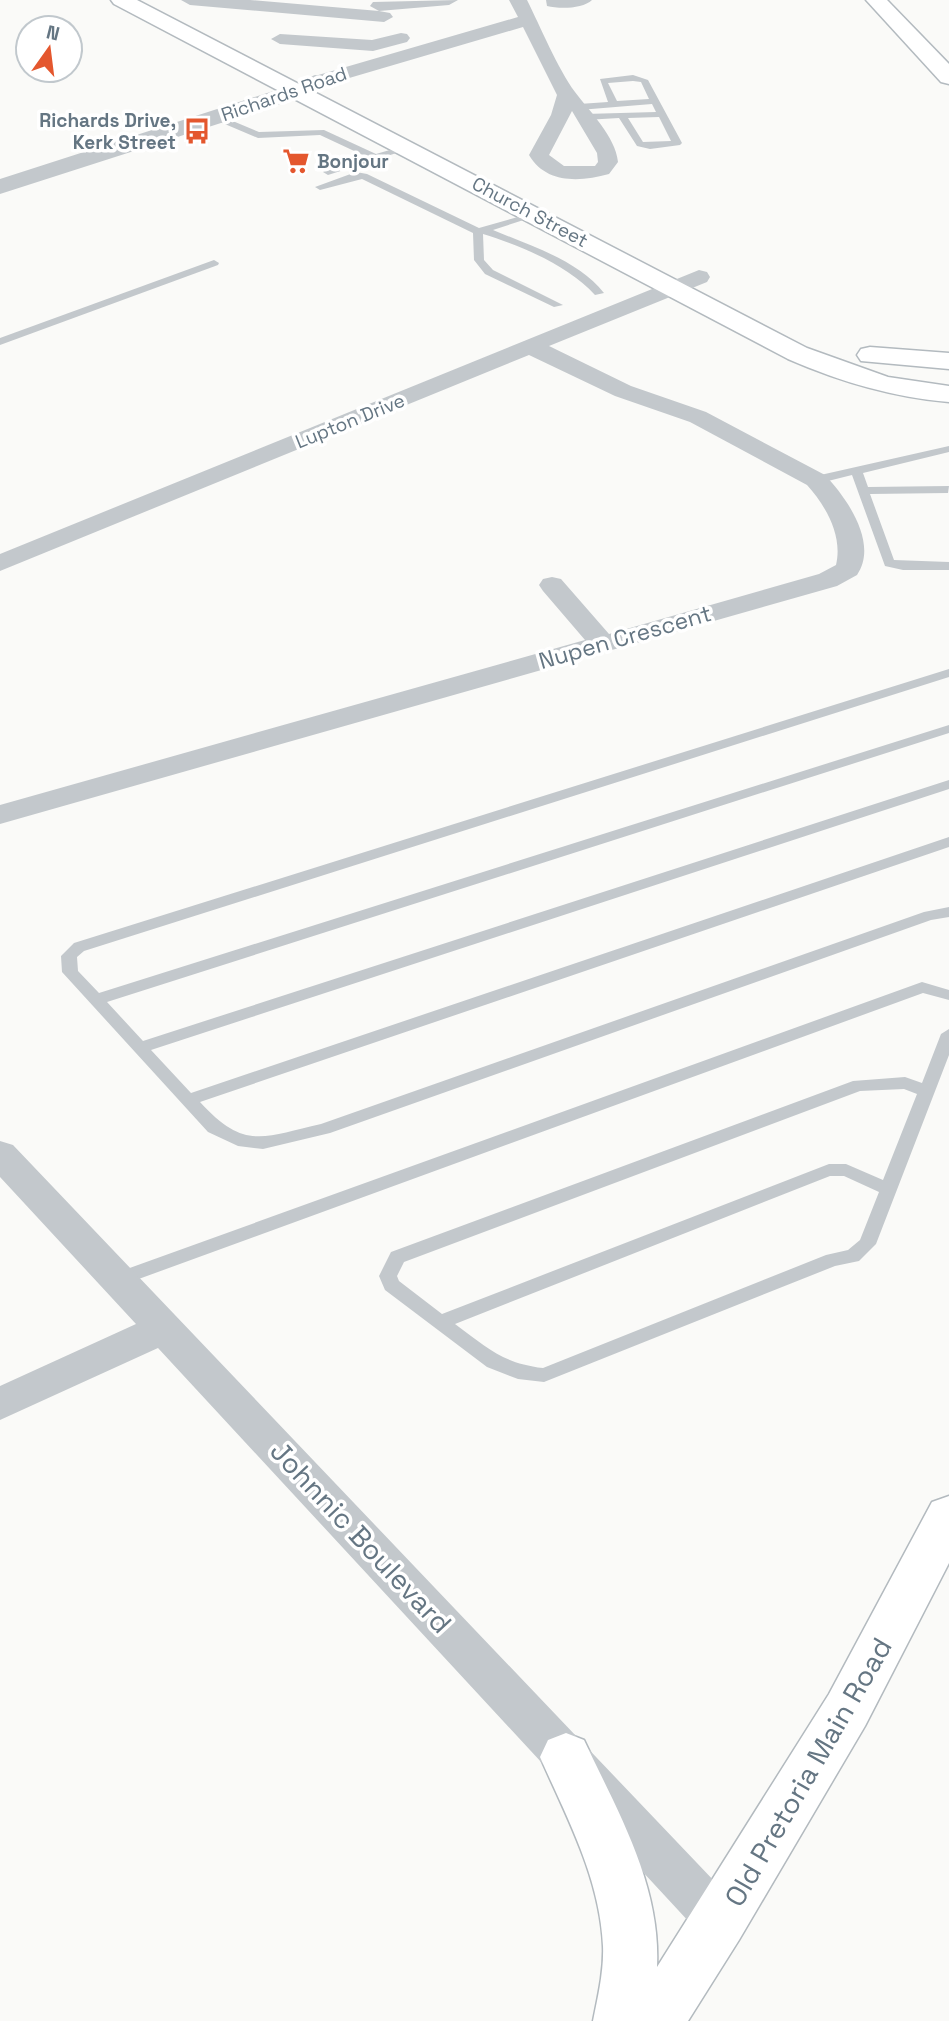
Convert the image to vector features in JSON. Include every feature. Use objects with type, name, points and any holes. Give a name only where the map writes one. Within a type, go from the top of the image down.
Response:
[{"type":"main road","name":"Church Street","points":[[121,0],[306,86],[736,295]]},
{"type":"main road","name":"Church Street","points":[[163,0],[407,148],[792,352],[832,370],[870,382],[942,394]]},
{"type":"main road","points":[[878,1],[949,76]]},
{"type":"main road","points":[[832,341],[897,363],[949,370]]},
{"type":"main road","points":[[870,355],[949,361]]},
{"type":"main road","name":"Old Pretoria Main Road","points":[[655,2021],[720,1921],[847,1710],[949,1516]]},
{"type":"main road","points":[[566,1757],[614,1865],[627,1905],[633,1947],[621,2021]]},
{"type":"street","points":[[190,0],[379,8],[449,0]]},
{"type":"street","points":[[517,0],[577,107]]},
{"type":"street","points":[[553,2],[583,0]]},
{"type":"street","points":[[379,8],[389,27],[433,47]]},
{"type":"street","name":"Richards Road","points":[[0,187],[306,86],[528,19]]},
{"type":"street","points":[[280,39],[373,46],[402,34],[464,27]]},
{"type":"street","name":"Lupton Drive","points":[[0,563],[699,277]]},
{"type":"street","name":"Nupen Crescent","points":[[0,815],[828,580],[846,571],[853,556],[844,521],[835,501],[816,480],[698,417],[623,391],[532,347]]},
{"type":"street","points":[[552,585],[603,644]]},
{"type":"street","name":"Johnnic Boulevard","points":[[0,1154],[720,1921]]},
{"type":"street","points":[[0,1404],[165,1328]]},
{"type":"lane","points":[[614,104],[603,81],[633,78],[644,80],[677,143],[650,146],[640,144],[622,116]]},
{"type":"lane","points":[[577,107],[654,100]]},
{"type":"lane","points":[[577,107],[622,116],[663,114]]},
{"type":"lane","points":[[216,117],[258,135],[321,132],[374,157]]},
{"type":"lane","points":[[328,172],[407,148]]},
{"type":"lane","points":[[320,187],[356,175],[364,176],[481,231],[535,251],[589,282],[599,293]]},
{"type":"lane","points":[[481,231],[533,214]]},
{"type":"lane","points":[[481,231],[479,260],[489,272],[558,305]]},
{"type":"lane","points":[[0,342],[214,263]]},
{"type":"lane","points":[[816,480],[949,449]]},
{"type":"lane","points":[[856,471],[889,563],[903,566],[949,566]]},
{"type":"lane","points":[[863,491],[948,489]]},
{"type":"lane","points":[[949,673],[79,947],[69,956],[70,972],[214,1128],[244,1142],[263,1143],[324,1129],[929,915],[949,912]]},
{"type":"lane","points":[[95,1000],[949,729]]},
{"type":"lane","points":[[139,1048],[949,784]]},
{"type":"lane","points":[[188,1100],[949,842]]},
{"type":"lane","points":[[119,1279],[922,987],[949,995]]},
{"type":"lane","points":[[927,1091],[905,1083],[859,1085],[397,1257],[388,1276],[391,1284],[494,1362],[518,1372],[544,1375],[832,1260],[853,1256],[867,1244],[889,1190],[949,1034]]},
{"type":"lane","points":[[441,1322],[829,1170],[846,1170],[889,1190]]},
{"type":"place","name":"Richards Drive, Kerk Street","points":[[197,131]]},
{"type":"place","name":"Bonjour","points":[[296,161]]}]
